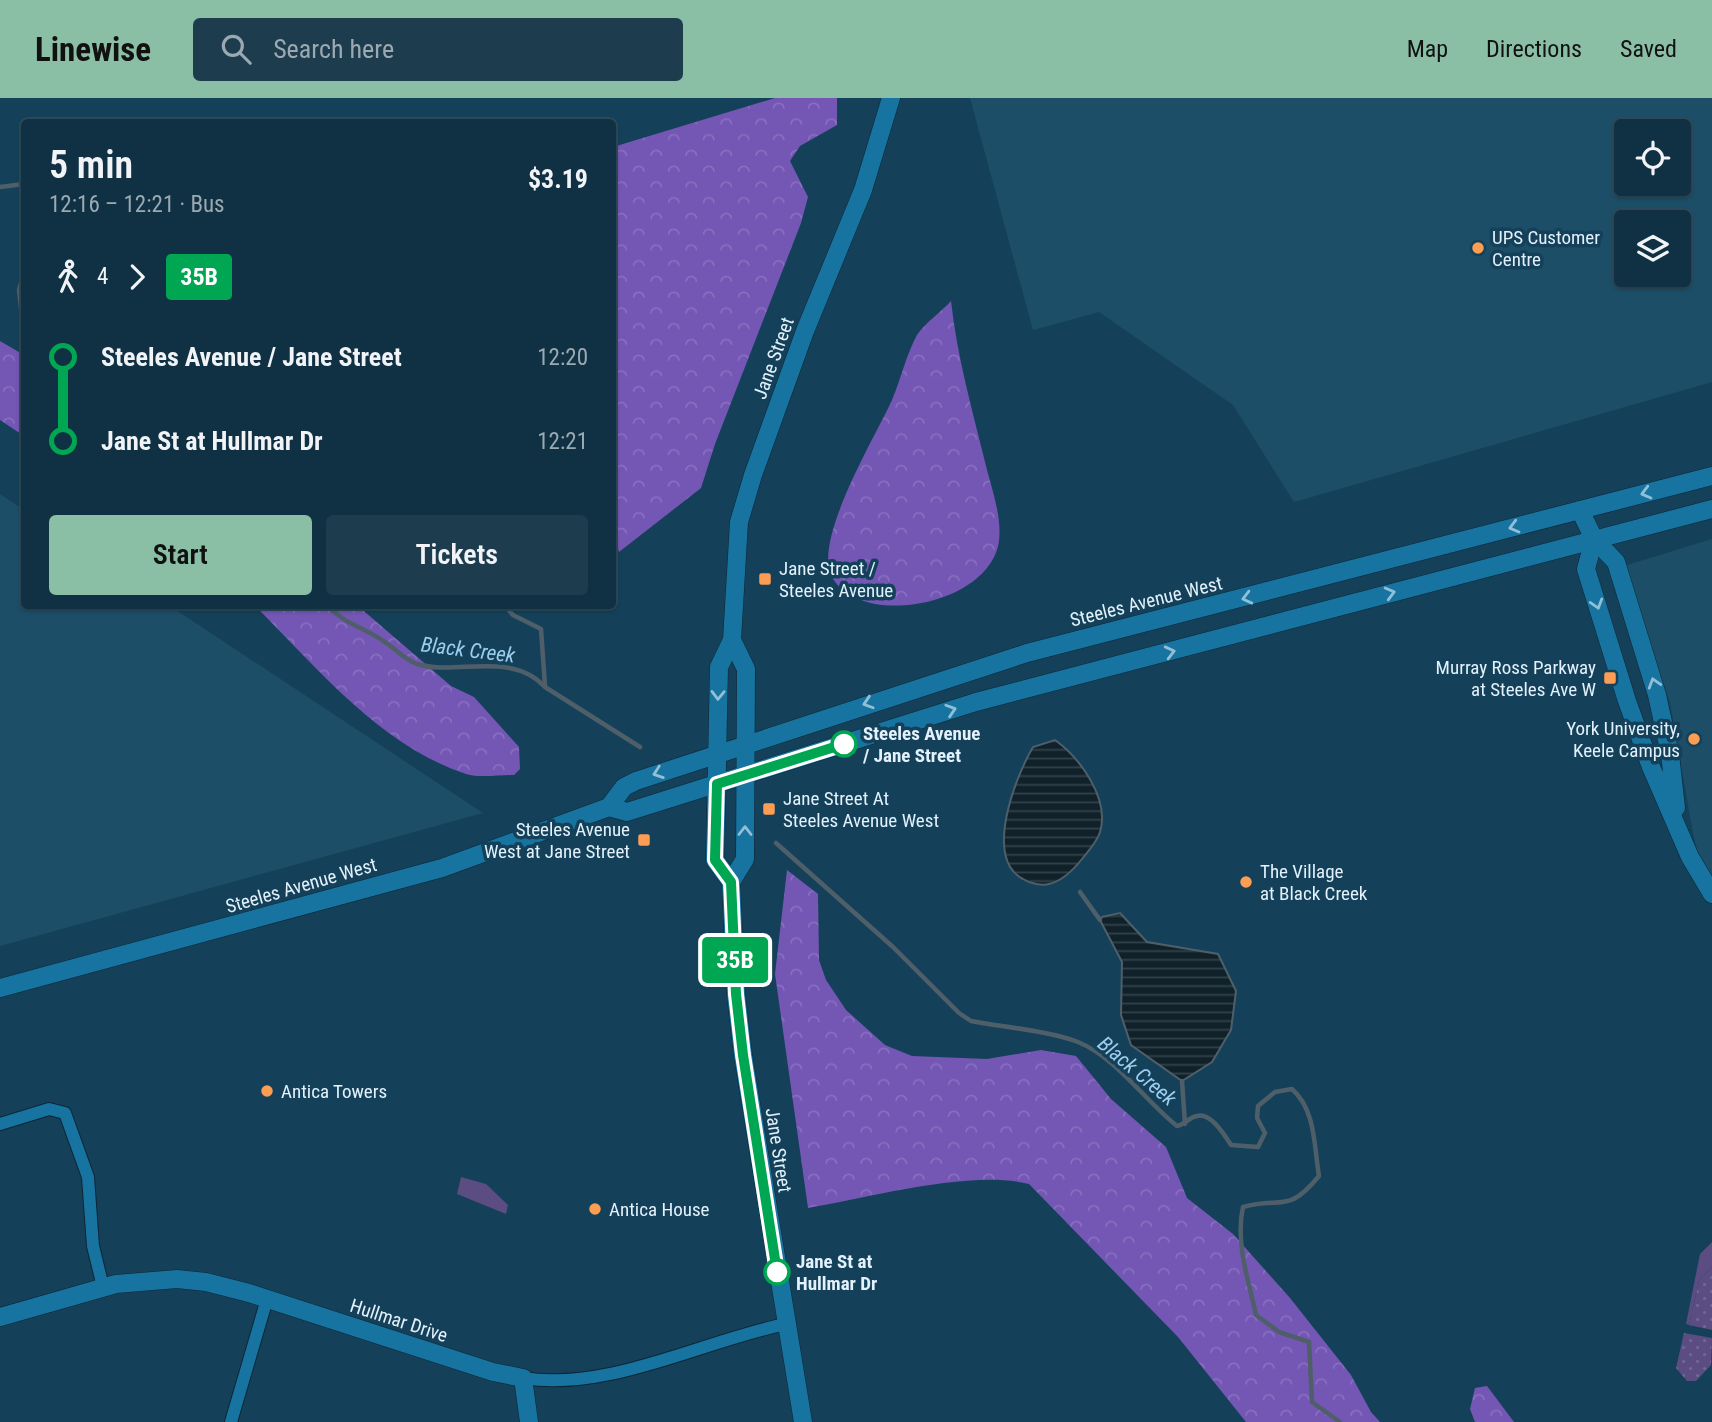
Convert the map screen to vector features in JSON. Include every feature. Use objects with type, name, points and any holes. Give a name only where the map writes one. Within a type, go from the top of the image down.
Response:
[{"type":"main road","name":"Jane Street","points":[[803,1422],[743,1055],[736,994],[731,882],[715,860],[719,667],[732,640],[739,522],[800,344],[863,190],[891,98]]},
{"type":"main road","name":"Steeles Avenue West","points":[[0,988],[442,869],[609,807],[624,787],[636,780],[1027,653],[1712,476]]},
{"type":"main road","name":"Steeles Avenue West","points":[[609,807],[627,812],[976,702],[1712,509]]},
{"type":"main road","points":[[1580,510],[1594,539],[1616,562],[1657,695],[1670,754],[1678,823]]},
{"type":"main road","points":[[1594,539],[1586,569],[1650,767],[1678,823],[1690,857],[1712,894]]},
{"type":"main road","points":[[1283,589],[1291,621]]},
{"type":"main road","name":"Jane Street","points":[[731,882],[745,859],[746,744],[746,669],[732,640]]},
{"type":"main road","name":"Hullmar Drive","points":[[0,1317],[103,1287],[177,1279],[206,1282],[267,1299],[493,1373],[523,1378]]},
{"type":"main road","points":[[523,1378],[529,1422]]},
{"type":"street","points":[[0,1124],[49,1109],[65,1113],[88,1177],[93,1246],[103,1287]]},
{"type":"street","points":[[231,1422],[267,1299]]},
{"type":"street","name":"Hullmar Drive","points":[[523,1378],[554,1381],[606,1374],[748,1332],[786,1324]]},
{"type":"shaded area","points":[[970,98],[1712,98],[1712,382],[1294,502],[1233,405],[1099,312],[1033,330]]},
{"type":"shaded area","points":[[0,494],[21,508],[21,609],[175,609],[483,813],[0,946]]},
{"type":"shaded area","name":"York University, Keele Campus","points":[[1712,539],[1712,878],[1697,850],[1670,703],[1624,566]]},
{"type":"shaded area","points":[[1055,740],[1074,757],[1091,780],[1101,806],[1102,819],[1097,839],[1075,867],[1059,880],[1039,884],[1026,880],[1011,868],[1005,854],[1004,836],[1012,796],[1026,760],[1033,747]]},
{"type":"shaded area","points":[[1120,913],[1147,942],[1218,954],[1236,991],[1231,1030],[1212,1062],[1182,1081],[1131,1045],[1121,1015],[1122,962],[1100,920],[1102,917]]},
{"type":"shaded area","points":[[461,1177],[486,1184],[508,1205],[506,1214],[457,1194]]},
{"type":"shaded area","points":[[1712,1242],[1712,1266],[1699,1281],[1689,1325],[1686,1324],[1700,1254]]},
{"type":"shaded area","points":[[1712,1266],[1712,1330],[1689,1325],[1699,1281]]},
{"type":"shaded area","points":[[1684,1333],[1712,1338],[1711,1365],[1696,1381],[1687,1381],[1676,1368]]},
{"type":"green space","points":[[775,98],[837,98],[837,125],[800,146],[790,161],[808,197],[801,223],[715,444],[701,488],[619,552],[616,543],[616,146]]},
{"type":"green space","points":[[951,301],[965,382],[997,511],[999,541],[990,563],[973,581],[950,595],[923,603],[895,606],[869,602],[847,593],[832,577],[828,560],[831,539],[848,488],[892,400],[917,335]]},
{"type":"green space","points":[[0,341],[21,353],[21,434],[0,420]]},
{"type":"green space","points":[[258,609],[361,609],[451,686],[474,697],[519,747],[520,769],[514,775],[471,775],[435,761],[378,724],[327,679]]},
{"type":"green space","points":[[787,870],[818,894],[819,960],[826,980],[846,1010],[885,1045],[912,1056],[987,1059],[1041,1050],[1076,1056],[1111,1099],[1166,1147],[1187,1198],[1233,1234],[1290,1298],[1351,1375],[1371,1412],[1380,1422],[1246,1422],[1178,1337],[1029,1184],[1006,1180],[950,1182],[808,1208],[775,974]]},
{"type":"green space","points":[[1487,1386],[1514,1422],[1475,1422],[1470,1409],[1475,1388]]},
{"type":"waterway","name":"Black Creek","points":[[0,187],[21,184]]},
{"type":"waterway","name":"Black Creek","points":[[21,282],[21,308]]},
{"type":"waterway","name":"Black Creek","points":[[332,609],[417,664],[432,667],[483,666],[516,669],[640,747]]},
{"type":"waterway","points":[[508,609],[513,615],[541,629],[545,686]]},
{"type":"waterway","name":"Black Creek","points":[[776,843],[893,947],[959,1013],[971,1021],[1054,1035],[1092,1049],[1118,1069],[1177,1126],[1202,1116],[1217,1126],[1231,1145],[1258,1147],[1265,1133],[1257,1118],[1258,1106],[1275,1092],[1292,1089],[1306,1107],[1310,1118],[1319,1176],[1299,1196],[1291,1200],[1243,1207],[1242,1248],[1256,1315],[1279,1332],[1309,1342],[1312,1402],[1340,1422]]},
{"type":"waterway","points":[[1080,892],[1100,920]]},
{"type":"waterway","points":[[1182,1081],[1185,1124]]},
{"type":"bus line","name":"35B","points":[[777,1272],[743,1055],[736,994],[731,882],[715,860],[717,784],[844,744]]},
{"type":"place","name":"UPS Customer Centre","points":[[1478,248]]},
{"type":"place","name":"Jane Street / Steeles Avenue","points":[[765,579]]},
{"type":"place","name":"Murray Ross Parkway at Steeles Ave W","points":[[1610,678]]},
{"type":"place","name":"York University, Keele Campus","points":[[1694,739]]},
{"type":"place","name":"Steeles Avenue / Jane Street","points":[[844,744]]},
{"type":"place","name":"Jane Street At Steeles Avenue West","points":[[769,809]]},
{"type":"place","name":"Steeles Avenue West at Jane Street","points":[[644,840]]},
{"type":"place","name":"The Village at Black Creek","points":[[1246,882]]},
{"type":"place","name":"Antica Towers","points":[[267,1091]]},
{"type":"place","name":"Antica House","points":[[595,1209]]},
{"type":"place","name":"Jane St at Hullmar Dr","points":[[777,1272]]}]
